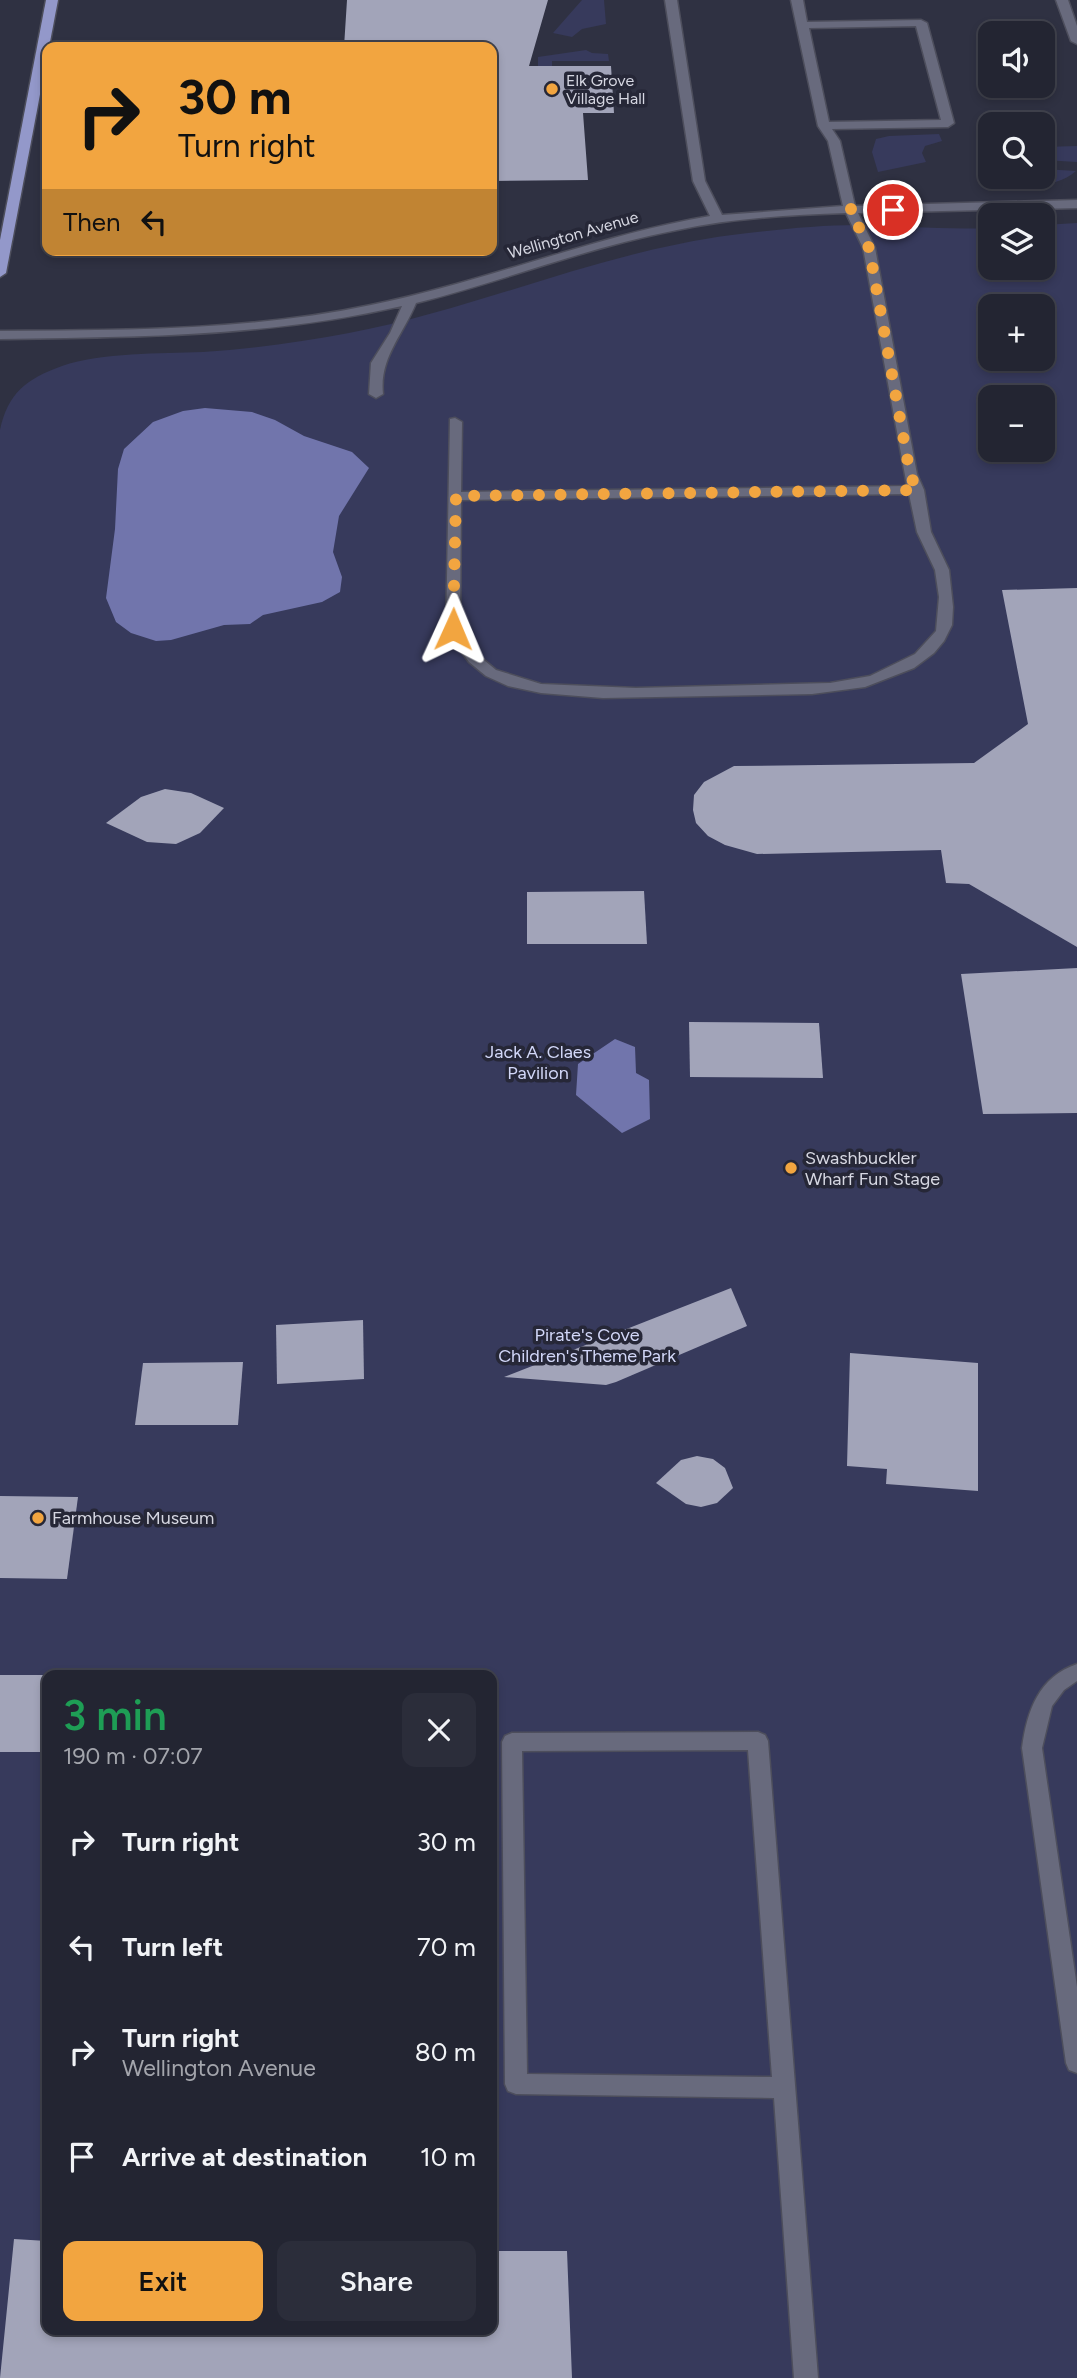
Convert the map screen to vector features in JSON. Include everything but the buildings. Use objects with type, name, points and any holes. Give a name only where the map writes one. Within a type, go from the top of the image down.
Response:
[{"type":"main road","points":[[44,42],[52,0]]},
{"type":"main road","points":[[0,273],[42,52]]},
{"type":"street","points":[[671,0],[699,181],[717,218]]},
{"type":"street","points":[[455,422],[453,629],[471,657],[492,673],[524,685],[570,691],[806,689],[866,682],[895,672],[925,653],[938,640],[944,628],[946,594],[941,565],[926,540],[917,490],[910,474],[869,248],[850,209],[834,141],[824,126],[797,0]]},
{"type":"street","points":[[1062,0],[1077,41]]},
{"type":"street","points":[[802,25],[920,23],[948,124],[824,126]]},
{"type":"street","name":"Wellington Avenue","points":[[0,335],[248,328],[333,317],[411,300],[656,229],[717,218],[850,209],[1004,209],[1077,204]]},
{"type":"street","points":[[376,394],[373,375],[376,363],[394,337],[411,300]]},
{"type":"street","points":[[456,496],[917,490]]},
{"type":"street","points":[[1077,1672],[1067,1675],[1048,1695],[1035,1719],[1032,1748],[1077,2063]]},
{"type":"street","points":[[786,2088],[516,2084],[512,1742],[758,1741],[786,2088],[806,2378]]},
{"type":"green space","points":[[582,0],[604,0],[606,24],[582,29],[572,37],[553,33]]},
{"type":"green space","points":[[586,50],[608,54],[609,61],[552,61],[552,66],[538,66],[538,57]]},
{"type":"green space","points":[[939,134],[942,141],[925,146],[922,153],[926,162],[878,172],[872,152],[876,139]]},
{"type":"green space","points":[[1077,146],[1077,162],[1055,161],[1055,147]]},
{"type":"green space","points":[[1055,170],[1076,171],[1069,176],[1055,182]]},
{"type":"green space","name":"Jack A. Claes Pavilion","points":[[1077,223],[1077,2378],[0,2378],[0,430],[3,417],[14,397],[29,382],[49,371],[78,361],[131,354],[240,349],[349,333],[446,310],[635,254],[732,235],[827,226],[978,228],[978,280],[1055,280],[1055,224]]},
{"type":"shaded area","points":[[205,408],[252,412],[275,420],[304,436],[352,452],[369,468],[339,516],[333,552],[342,577],[340,592],[322,602],[263,615],[250,624],[224,625],[171,640],[156,641],[131,633],[116,622],[106,598],[115,529],[118,469],[124,449],[153,422],[183,411]]},
{"type":"shaded area","points":[[615,1039],[635,1047],[636,1073],[649,1080],[650,1119],[622,1133],[576,1095],[578,1064]]},
{"type":"place","name":"Elk Grove Village Hall","points":[[552,89]]},
{"type":"place","name":"Swashbuckler Wharf Fun Stage","points":[[791,1168]]},
{"type":"place","name":"Farmhouse Museum","points":[[38,1518]]},
{"type":"route","points":[[453,629],[456,496],[917,490],[910,474],[869,248],[850,209],[893,210]]},
{"type":"park label","name":"Pirate's Cove Children's Theme Park","points":[[587,1345]]}]
